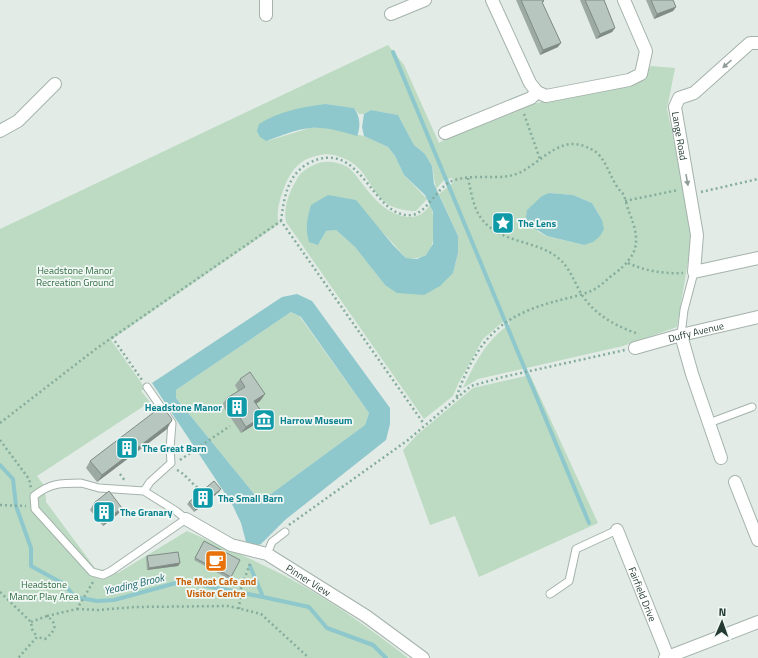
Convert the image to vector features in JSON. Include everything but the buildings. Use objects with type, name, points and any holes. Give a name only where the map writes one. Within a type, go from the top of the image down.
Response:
[{"type":"street","points":[[266,0],[266,15]]},
{"type":"street","points":[[391,14],[425,0]]},
{"type":"street","points":[[492,0],[530,83],[537,92],[546,96],[629,80],[641,74],[646,51],[624,0]]},
{"type":"street","name":"Lange Road","points":[[691,272],[697,235],[675,107],[679,98],[694,93],[750,43],[758,42]]},
{"type":"street","points":[[0,131],[18,121],[55,84]]},
{"type":"street","points":[[445,133],[533,97],[537,92]]},
{"type":"street","points":[[691,272],[758,258]]},
{"type":"street","name":"Duffy Avenue","points":[[635,348],[681,335],[758,317]]},
{"type":"street","points":[[681,335],[721,458]]},
{"type":"street","points":[[735,482],[758,540]]},
{"type":"street","name":"Pinner View","points":[[186,519],[231,545],[262,553],[366,616],[423,658]]},
{"type":"street","name":"Fairfield Drive","points":[[617,530],[667,657]]},
{"type":"street","points":[[667,657],[758,622]]},
{"type":"lane","points":[[681,335],[691,272]]},
{"type":"lane","points":[[144,491],[150,482],[171,463],[170,448],[172,423],[147,387]]},
{"type":"lane","points":[[709,423],[752,407]]},
{"type":"lane","points":[[81,483],[99,488],[144,491],[186,519],[103,575],[98,574],[87,567],[35,509],[34,496],[45,487],[58,484],[81,483]]},
{"type":"lane","points":[[550,594],[569,581],[576,550],[617,530]]},
{"type":"lane","points":[[262,553],[272,542],[285,532]]},
{"type":"path","points":[[521,107],[540,159]]},
{"type":"path","points":[[424,424],[281,221],[286,192],[291,179],[298,169],[323,158],[332,157],[344,162],[362,175],[384,204],[412,215],[422,209],[440,190],[452,181],[479,177],[510,176],[522,171],[545,155],[561,147],[578,144],[595,150],[609,169],[614,182],[623,194],[636,229],[636,248],[628,263],[599,286],[582,294],[529,310],[500,326],[483,344],[461,384],[456,399]]},
{"type":"path","points":[[468,178],[475,204],[482,219],[495,230],[512,239],[545,250],[556,256],[564,263],[582,294],[596,311],[612,324],[632,332],[653,337],[659,341]]},
{"type":"path","points":[[696,193],[758,179]]},
{"type":"path","points":[[625,201],[683,189]]},
{"type":"path","points":[[0,423],[112,338],[281,221]]},
{"type":"path","points":[[628,263],[666,274],[691,272]]},
{"type":"path","points":[[112,338],[147,387]]},
{"type":"path","points":[[285,532],[288,526],[391,453],[471,386],[635,348]]},
{"type":"path","points":[[201,490],[188,481],[171,463],[180,460],[196,450],[230,426]]},
{"type":"path","points":[[0,440],[29,479],[34,496]]},
{"type":"path","points":[[0,505],[21,506]]},
{"type":"path","points":[[239,609],[239,596],[247,568],[262,553]]},
{"type":"path","points":[[78,608],[88,591]]},
{"type":"path","points":[[0,592],[31,622],[32,629],[36,637]]},
{"type":"path","points":[[31,622],[78,608],[98,610],[135,607],[229,606],[261,614],[309,658]]},
{"type":"path","points":[[36,637],[45,639],[52,633],[55,627],[53,620],[47,616]]},
{"type":"path","points":[[18,658],[36,637]]},
{"type":"green space","points":[[388,45],[404,65],[439,143],[455,133],[516,112],[527,105],[637,83],[651,66],[675,68],[667,109],[693,232],[677,327],[623,346],[478,379],[463,388],[482,353],[494,337],[510,324],[506,319],[483,339],[453,396],[424,419],[286,222],[285,212],[291,190],[302,173],[316,164],[327,162],[339,163],[349,168],[376,200],[396,214],[407,217],[415,216],[421,214],[430,205],[433,220],[431,249],[424,256],[406,258],[369,217],[328,195],[318,245],[326,231],[336,230],[355,247],[385,285],[453,273],[458,253],[458,236],[439,194],[454,182],[452,178],[444,180],[436,189],[432,166],[425,154],[414,145],[398,115],[371,110],[364,114],[359,114],[354,108],[326,104],[267,141],[310,128],[326,128],[364,136],[388,147],[395,156],[404,175],[427,199],[416,211],[399,209],[382,200],[364,174],[352,162],[333,155],[323,154],[311,157],[301,162],[291,173],[282,193],[278,209],[279,224],[111,340],[145,388],[141,391],[150,402],[37,476],[45,487],[46,502],[95,568],[118,573],[187,531],[261,564],[305,587],[332,603],[408,658],[0,658],[0,229]],"holes":[[[549,193],[573,195],[592,203],[602,220],[584,245],[546,236],[537,231]]]},
{"type":"green space","points":[[291,312],[300,317],[369,413],[365,425],[264,499],[255,495],[176,398],[176,390]]},
{"type":"green space","points":[[530,375],[598,523],[479,577],[455,516],[430,525],[403,450],[418,434],[473,388]]},
{"type":"water","points":[[326,104],[354,108],[358,114],[359,121],[357,136],[329,129],[311,128],[294,131],[266,141],[260,137],[257,131],[259,124],[275,116],[300,108]]},
{"type":"water","points":[[371,110],[398,115],[414,145],[425,154],[432,166],[434,184],[458,236],[458,253],[453,273],[440,286],[424,295],[397,293],[385,285],[355,247],[336,230],[326,231],[318,245],[309,242],[307,224],[311,205],[328,195],[356,200],[393,245],[406,258],[417,259],[426,255],[433,244],[433,212],[425,195],[404,175],[395,156],[388,147],[364,136],[362,127],[364,114]]},
{"type":"water","points":[[549,193],[573,195],[592,203],[602,220],[604,229],[600,236],[593,242],[584,245],[547,236],[529,225],[526,218],[527,210],[542,196]]},
{"type":"water","points":[[297,294],[312,301],[390,408],[390,424],[386,440],[285,520],[261,544],[256,546],[246,542],[241,523],[232,504],[152,383],[282,297]],"holes":[[[291,312],[301,317],[369,413],[365,425],[264,499],[255,495],[176,398],[176,390]]]},
{"type":"waterway","points":[[393,52],[589,523]]},
{"type":"waterway","name":"Yeading Brook","points":[[0,465],[13,479],[16,506],[31,548],[31,566],[64,584],[75,597],[97,601],[114,600],[176,583],[197,584],[309,607],[327,628],[373,645],[386,658]]},
{"type":"waterway","name":"Yeading Brook","points":[[250,566],[263,597]]},
{"type":"place","name":"The Lens","points":[[503,223]]},
{"type":"place","name":"Headstone Manor","points":[[237,407]]},
{"type":"place","name":"Harrow Museum","points":[[264,420]]},
{"type":"place","name":"The Great Barn","points":[[127,448]]},
{"type":"place","name":"The Small Barn","points":[[203,498]]},
{"type":"place","name":"The Granary","points":[[104,512]]},
{"type":"place","name":"The Moat Cafe and Visitor Centre","points":[[216,561]]},
{"type":"park label","name":"Headstone Manor Recreation Ground","points":[[75,276]]},
{"type":"park label","name":"Headstone Manor Play Area","points":[[44,590]]}]
